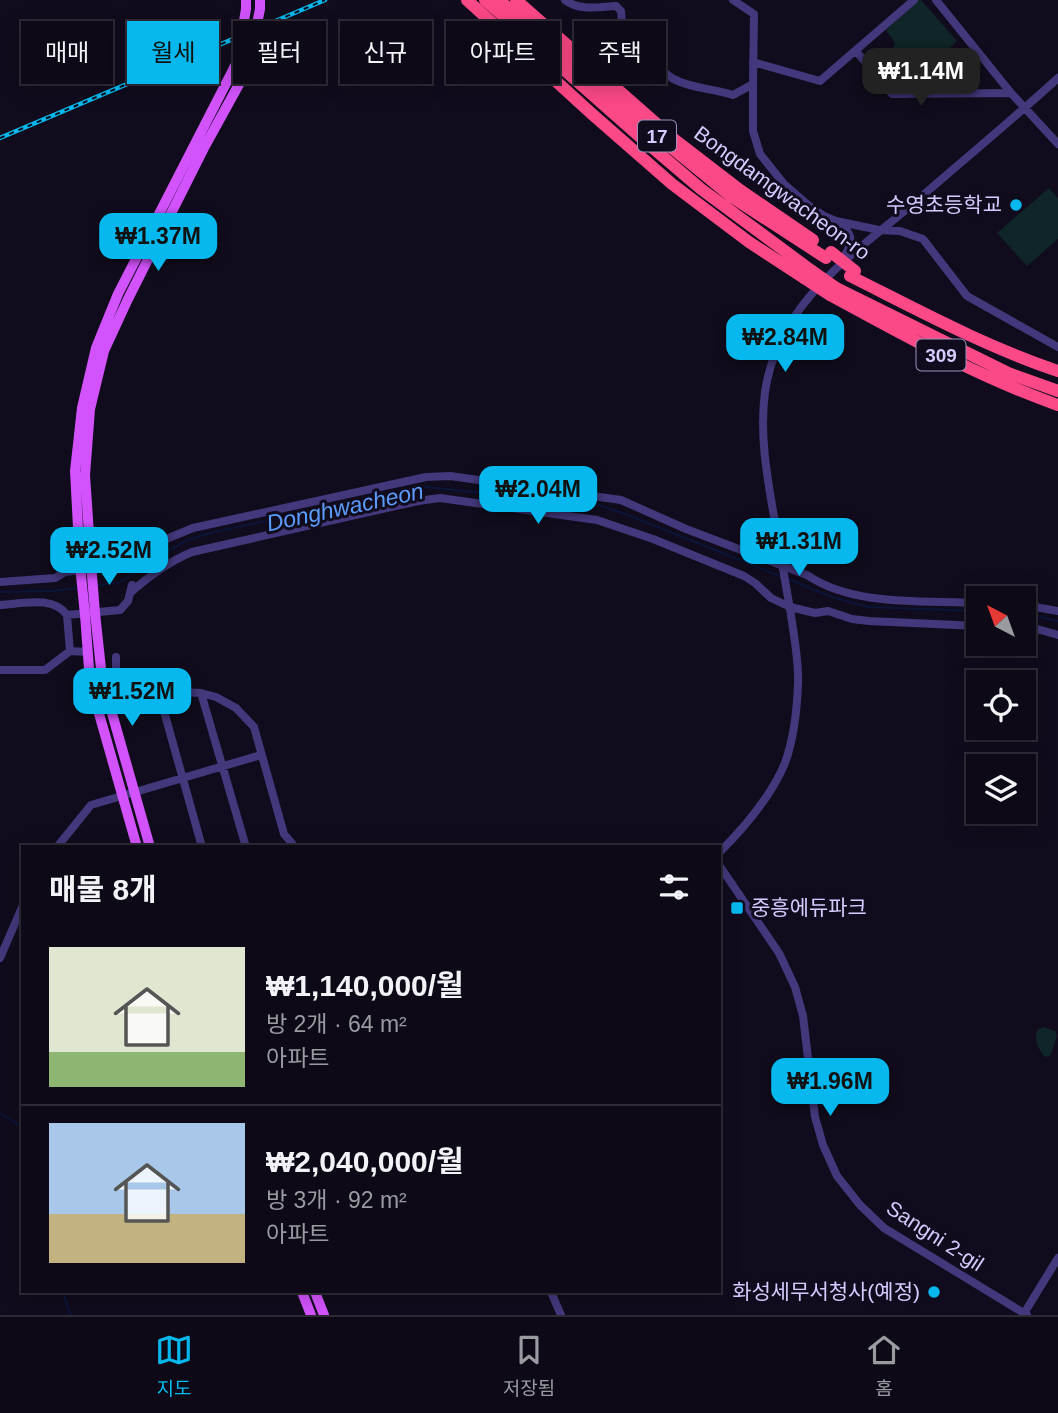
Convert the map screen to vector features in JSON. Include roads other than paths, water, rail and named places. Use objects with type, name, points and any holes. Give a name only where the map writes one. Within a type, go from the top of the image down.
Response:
[{"type":"highway","points":[[467,0],[490,5]]},
{"type":"highway","name":"Bongdamgwacheon-ro","points":[[516,0],[675,140],[828,255]]},
{"type":"highway","name":"17","points":[[490,5],[732,197],[853,273],[943,322],[1058,371]]},
{"type":"highway","name":"17","points":[[490,5],[647,144],[808,275],[833,291],[1008,373],[1058,391]]},
{"type":"highway","name":"Bongdamgwacheon-ro","points":[[853,273],[1058,365]]},
{"type":"highway","name":"309","points":[[833,291],[935,352],[1024,394],[1058,405]]},
{"type":"main road","points":[[149,845],[104,687],[90,614],[75,471],[82,408],[96,348],[118,294],[237,62],[246,0]]},
{"type":"main road","points":[[85,564],[85,475],[90,409],[104,351],[205,146],[248,68],[260,0]]},
{"type":"main road","points":[[90,614],[90,682],[136,845]]},
{"type":"main road","points":[[302,1293],[311,1315]]},
{"type":"main road","points":[[315,1293],[324,1315]]},
{"type":"street","points":[[565,0],[579,7],[616,6],[621,11]]},
{"type":"street","points":[[623,0],[623,36],[648,52],[668,76],[733,95],[753,85]]},
{"type":"street","points":[[733,0],[754,14],[753,131],[760,154],[771,170],[808,205],[824,216],[879,230],[900,230],[923,239],[967,296],[1058,347]]},
{"type":"street","points":[[753,62],[820,81],[914,0]]},
{"type":"street","points":[[936,0],[1011,93],[1058,144]]},
{"type":"street","points":[[856,51],[892,94],[1011,93]]},
{"type":"street","points":[[721,851],[742,830],[767,796],[784,764],[794,725],[799,682],[762,425],[765,391],[783,336],[799,309],[838,265],[1058,78]]},
{"type":"street","points":[[836,221],[849,231],[852,240],[838,265]]},
{"type":"street","points":[[138,549],[193,528],[426,477],[450,476],[621,500],[686,529],[854,594],[877,598],[966,602]]},
{"type":"street","points":[[67,615],[120,610],[128,601],[131,589],[173,560],[192,552],[418,500],[440,498],[577,516],[612,524],[744,576],[771,598],[790,607],[815,612],[828,611],[852,619],[888,623],[966,626]]},
{"type":"street","points":[[0,582],[55,578],[65,572],[110,567],[135,560]]},
{"type":"street","points":[[0,605],[57,605],[67,615],[70,651]]},
{"type":"street","points":[[1036,607],[1058,611]]},
{"type":"street","points":[[1036,629],[1058,635]]},
{"type":"street","points":[[0,670],[45,670],[70,651],[88,653]]},
{"type":"street","points":[[104,687],[116,682],[116,657]]},
{"type":"street","points":[[201,845],[160,697],[182,692],[216,697],[236,708],[254,727],[284,834],[293,845]]},
{"type":"street","points":[[201,693],[245,845]]},
{"type":"street","points":[[59,845],[92,805],[261,755]]},
{"type":"street","name":"Sangni 2-gil","points":[[721,869],[779,954],[795,987],[803,1016],[815,1117],[823,1145],[837,1176],[860,1205],[884,1228],[1025,1314]]},
{"type":"street","points":[[0,958],[21,910]]},
{"type":"street","points":[[1025,1314],[1058,1258]]},
{"type":"street","points":[[551,1293],[561,1315]]},
{"type":"waterway","name":"Donghwacheon","points":[[97,585],[120,582],[188,540],[214,532],[425,487],[598,505],[780,576]]},
{"type":"waterway","name":"Donghwacheon","points":[[788,579],[832,597],[869,607],[966,611]]},
{"type":"waterway","name":"Donghwacheon","points":[[0,592],[77,588]]},
{"type":"waterway","name":"Donghwacheon","points":[[1036,616],[1058,621]]},
{"type":"waterway","points":[[0,1113],[19,1125],[21,1130]]},
{"type":"waterway","points":[[63,1293],[70,1315]]},
{"type":"railway","points":[[0,138],[325,0]]},
{"type":"place","name":"수영초등학교","points":[[1016,205]]},
{"type":"place","name":"중흥에듀파크","points":[[737,908]]},
{"type":"place","name":"화성세무서청사(예정)","points":[[934,1292]]}]
